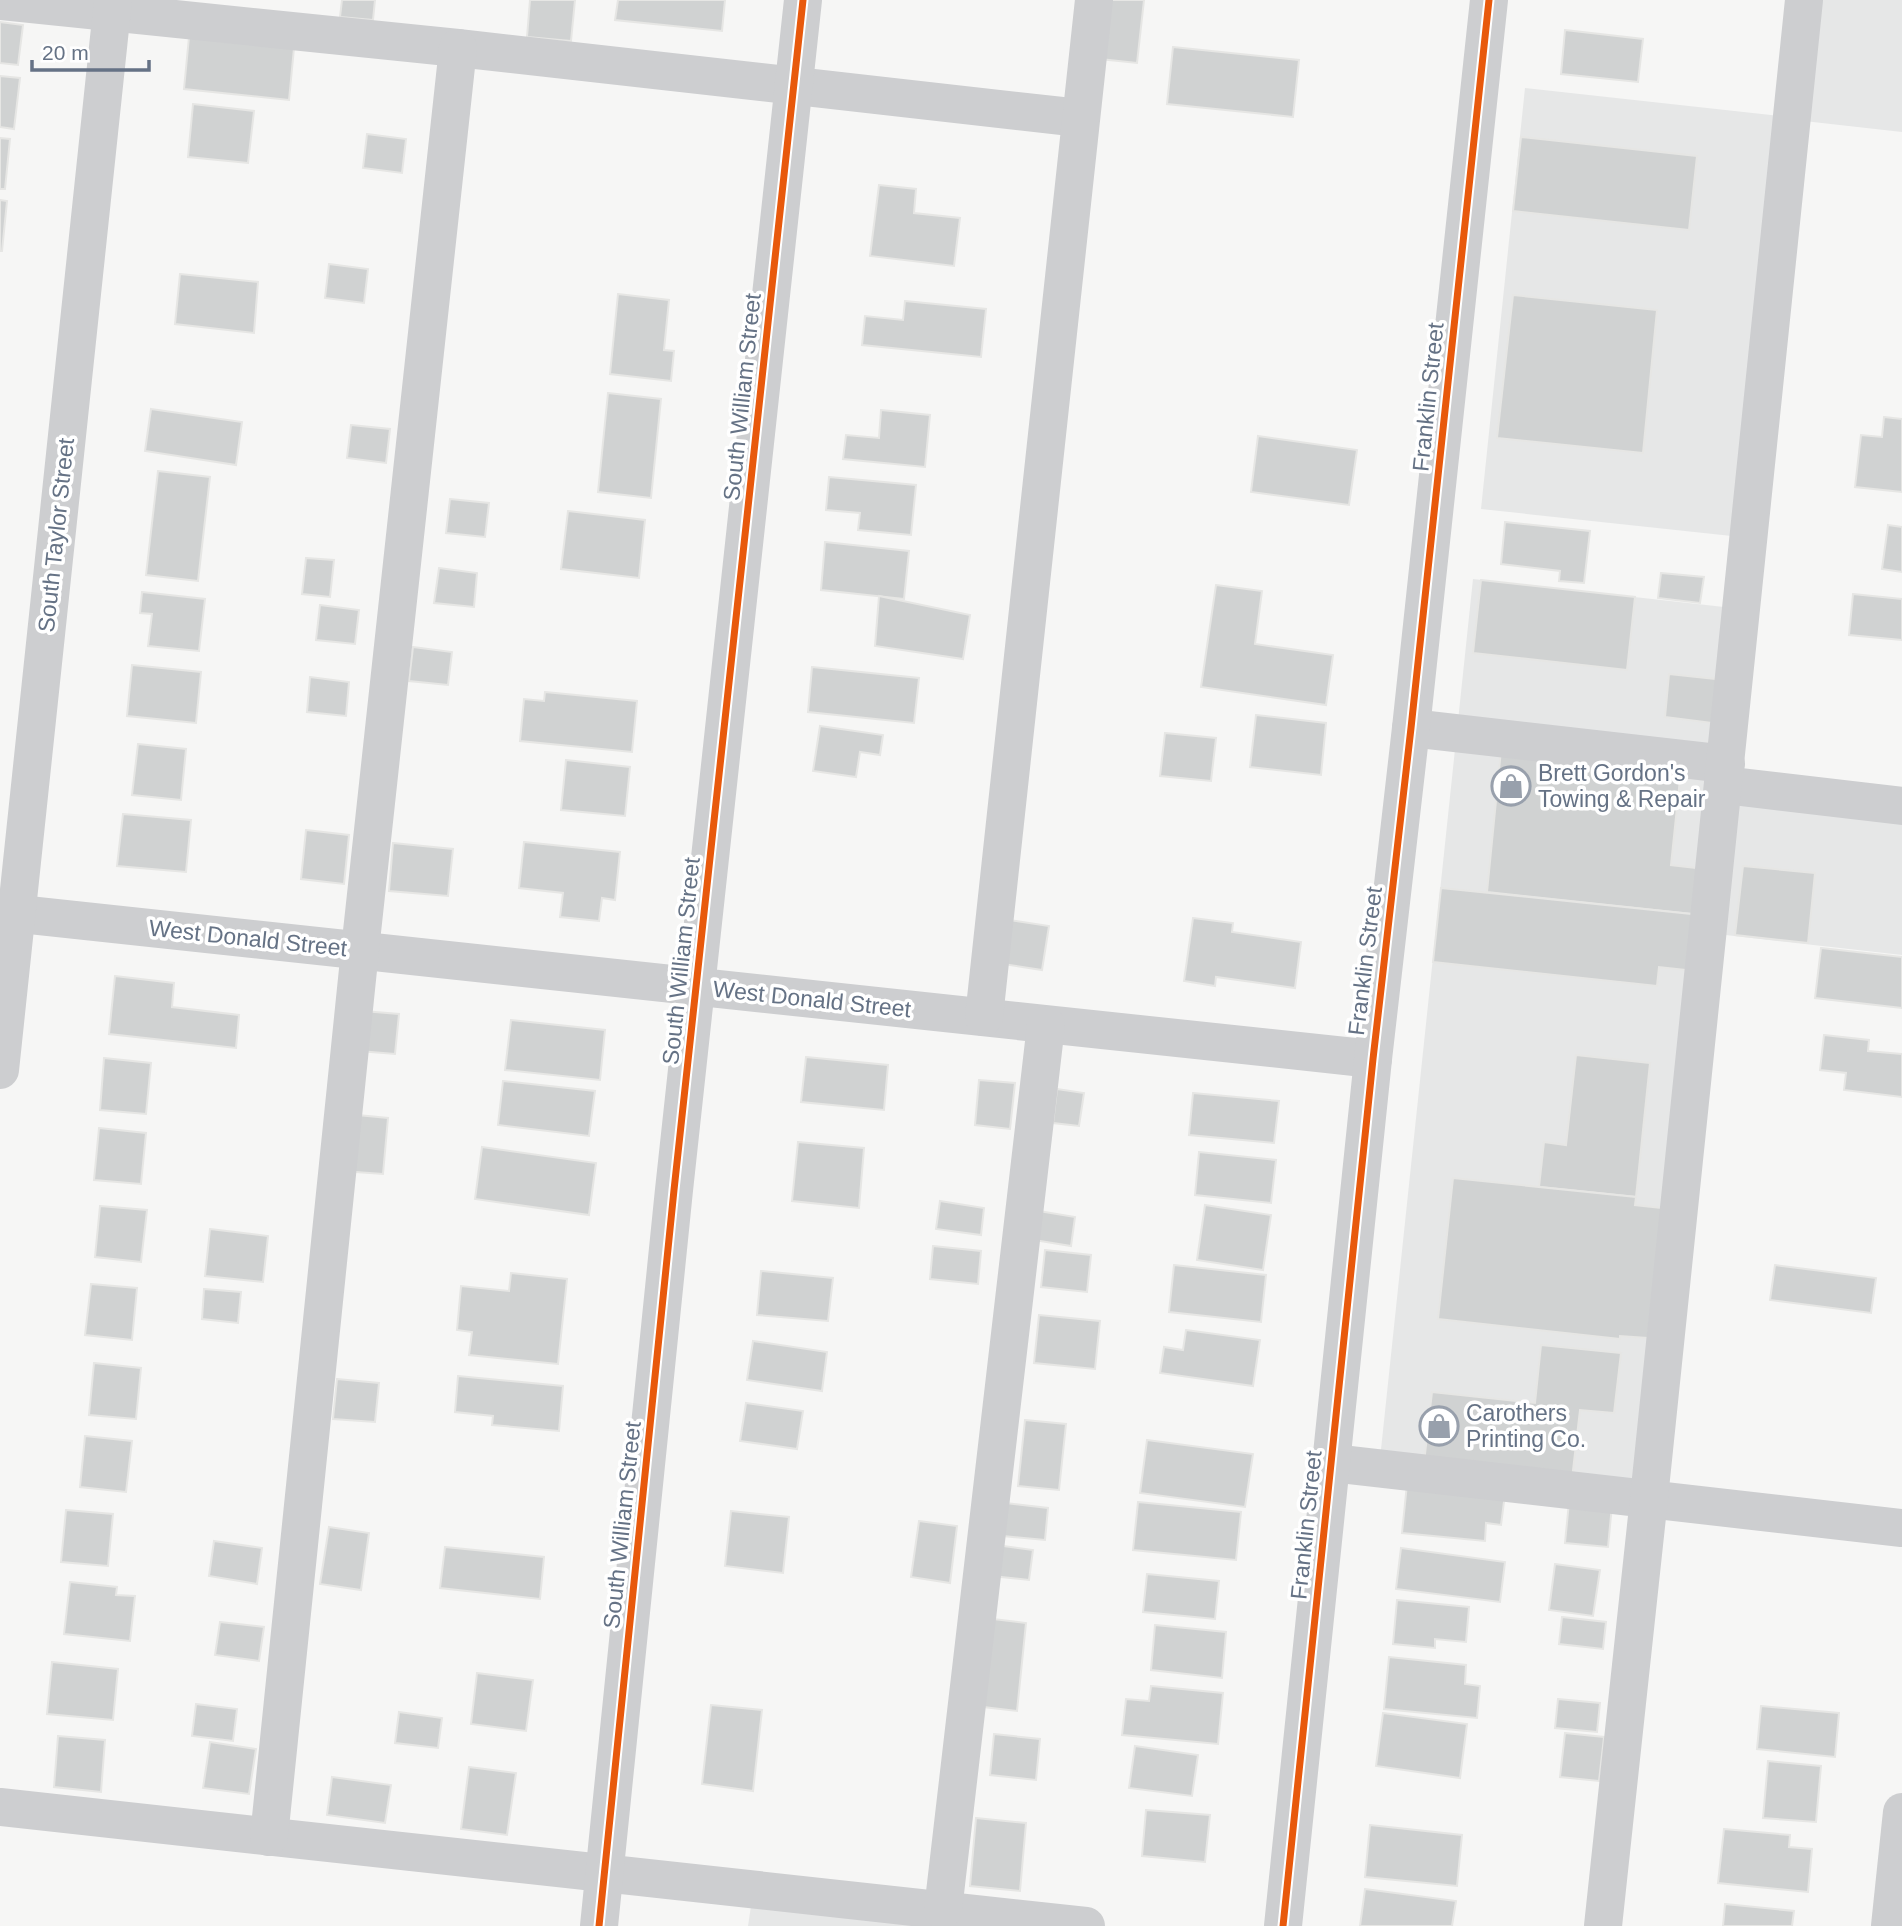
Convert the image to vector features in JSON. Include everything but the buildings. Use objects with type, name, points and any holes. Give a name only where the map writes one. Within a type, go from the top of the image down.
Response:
[{"type":"street","name":"South William Street","points":[[599,1926],[803,0]]},
{"type":"street","points":[[984,1017],[1094,0]]},
{"type":"street","name":"Franklin Street","points":[[1283,1926],[1373,1059],[1412,729],[1489,0]]},
{"type":"street","points":[[1603,1926],[1804,0]]},
{"type":"street","points":[[0,1],[112,7],[1080,118]]},
{"type":"street","name":"South Taylor Street","points":[[0,1070],[8,913],[112,7]]},
{"type":"street","points":[[268,1837],[360,950],[458,48]]},
{"type":"street","points":[[1412,729],[1725,774],[1902,806]]},
{"type":"street","name":"West Donald Street","points":[[8,913],[1373,1059]]},
{"type":"street","points":[[943,1910],[1046,1024]]},
{"type":"street","points":[[1332,1463],[1902,1528]]},
{"type":"street","points":[[0,1807],[1086,1926]]},
{"type":"street","points":[[1890,1926],[1902,1812]]},
{"type":"shaded area","points":[[1816,0],[1902,0],[1902,132],[1804,121]]},
{"type":"shaded area","points":[[1525,88],[1780,116],[1741,537],[1481,509]]},
{"type":"shaded area","points":[[1473,579],[1733,608],[1641,1487],[1380,1459]]},
{"type":"shaded area","points":[[1732,798],[1902,815],[1902,955],[1717,934]]},
{"type":"shaded area","points":[[751,1906],[951,1926],[748,1926]]},
{"type":"cycle path","points":[[599,1926],[674,1190],[803,0]]},
{"type":"cycle path","points":[[1283,1926],[1373,1059],[1489,0]]},
{"type":"place","name":"Brett Gordon's Towing & Repair","points":[[1511,786]]},
{"type":"place","name":"Carothers Printing Co.","points":[[1439,1426]]}]
